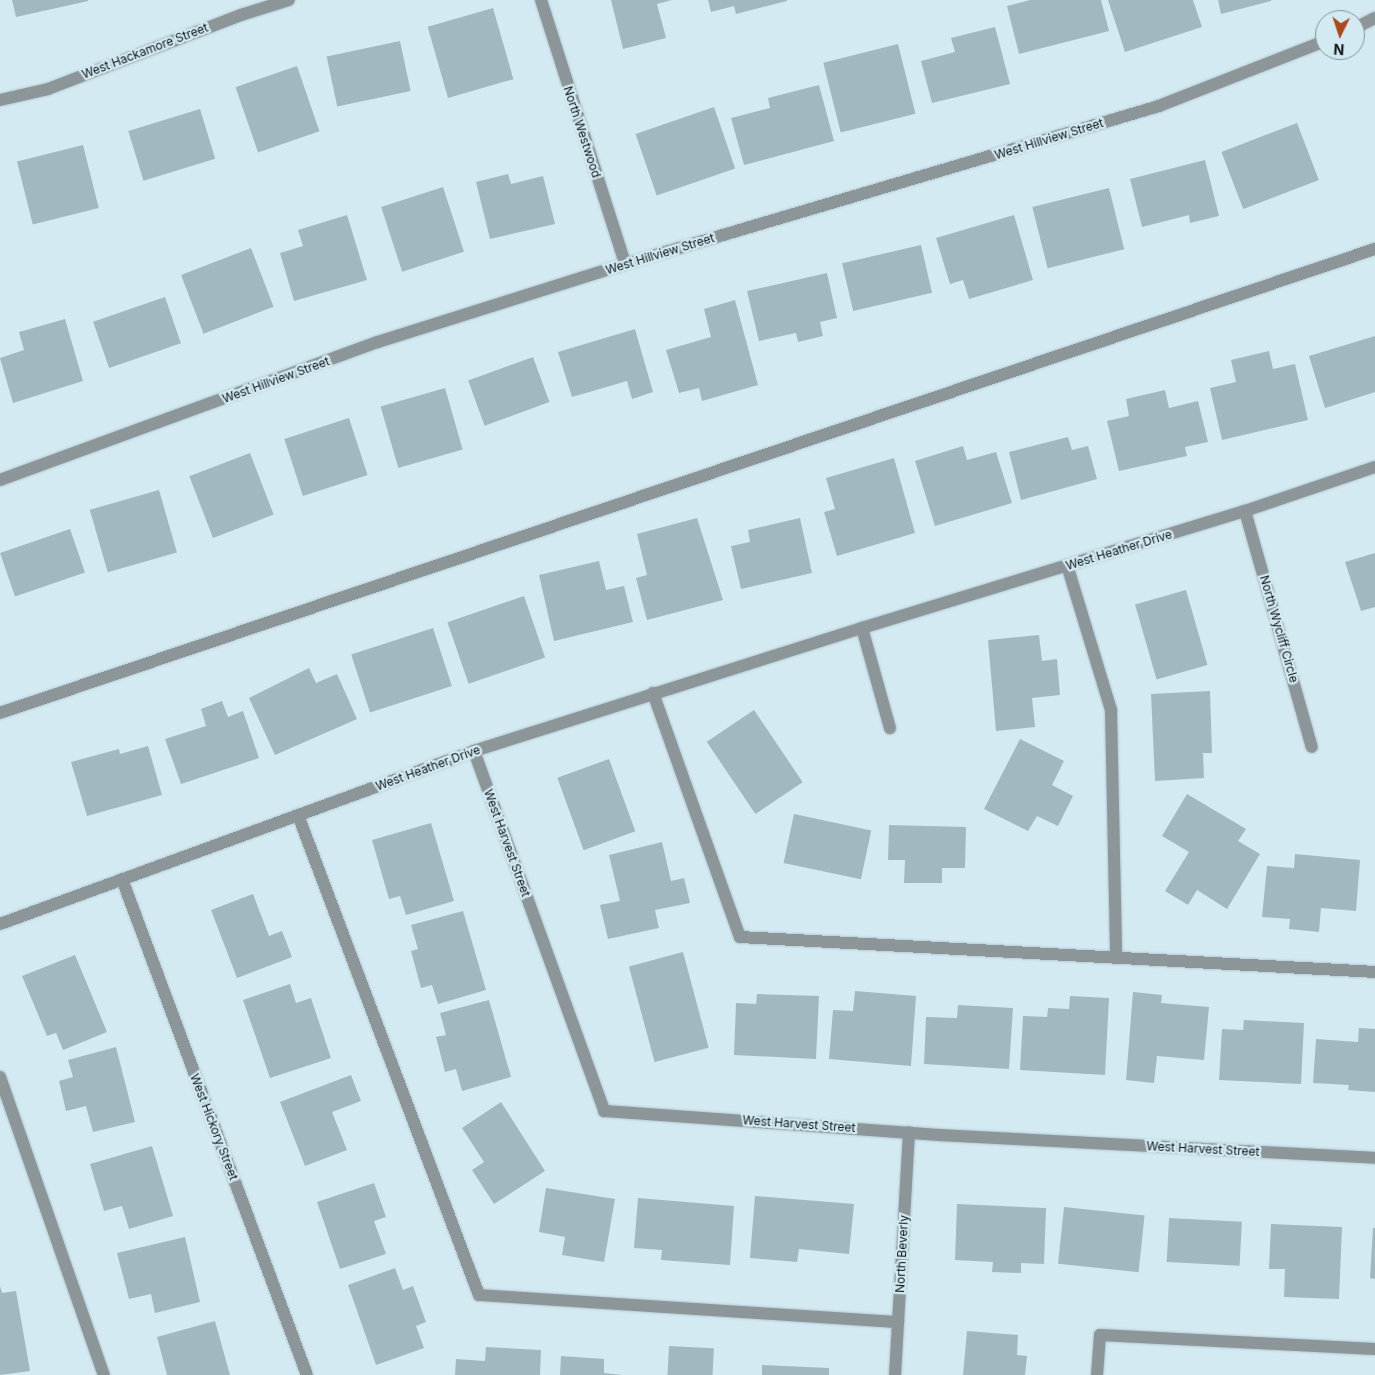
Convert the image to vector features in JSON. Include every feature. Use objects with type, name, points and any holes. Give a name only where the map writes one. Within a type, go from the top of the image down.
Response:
[{"type":"street","name":"West Hackamore Street","points":[[0,100],[48,89],[241,15],[289,0]]},
{"type":"street","name":"North Westwood","points":[[541,0],[625,264]]},
{"type":"street","name":"West Hillview Street","points":[[0,480],[378,342],[625,264],[1159,106],[1315,45]]},
{"type":"street","points":[[0,713],[1375,249]]},
{"type":"street","name":"West Heather Drive","points":[[0,924],[474,751],[862,628],[1245,512],[1375,466]]},
{"type":"street","name":"North Wycliff Circle","points":[[1245,512],[1312,747]]},
{"type":"street","points":[[1067,565],[1111,710],[1116,958]]},
{"type":"street","points":[[862,628],[890,728]]},
{"type":"street","points":[[653,693],[740,937],[1375,972]]},
{"type":"street","name":"West Harvest Street","points":[[474,751],[604,1111],[909,1132],[1375,1158]]},
{"type":"street","points":[[298,815],[479,1295],[898,1322]]},
{"type":"street","name":"West Hickory Street","points":[[122,879],[307,1375]]},
{"type":"street","points":[[0,1077],[104,1375]]},
{"type":"street","name":"North Beverly","points":[[895,1375],[909,1132]]},
{"type":"street","points":[[1097,1375],[1100,1335],[1375,1349]]},
{"type":"building","points":[[12,0],[88,0],[88,1],[16,17]]},
{"type":"building","points":[[611,0],[672,0],[657,4],[666,38],[623,49]]},
{"type":"building","points":[[708,0],[787,1],[736,14],[734,6],[711,12]]},
{"type":"building","points":[[1030,0],[1101,0],[1109,31],[1019,54],[1007,6]]},
{"type":"building","points":[[1108,0],[1193,0],[1202,27],[1125,52]]},
{"type":"building","points":[[1218,0],[1271,0],[1271,1],[1221,14]]},
{"type":"building","points":[[493,8],[513,79],[448,98],[428,27]]},
{"type":"building","points":[[995,27],[1010,84],[932,103],[921,61],[955,52],[951,38]]},
{"type":"building","points":[[400,41],[411,91],[337,106],[327,57]]},
{"type":"building","points":[[898,44],[915,114],[841,132],[823,63]]},
{"type":"building","points":[[297,66],[319,131],[258,152],[236,87]]},
{"type":"building","points":[[819,85],[834,141],[744,165],[731,118],[770,108],[768,98]]},
{"type":"building","points":[[714,107],[735,168],[657,195],[636,134]]},
{"type":"building","points":[[200,109],[215,159],[143,181],[128,131]]},
{"type":"building","points":[[1297,123],[1319,180],[1243,209],[1221,152]]},
{"type":"building","points":[[83,145],[99,208],[33,225],[17,161]]},
{"type":"building","points":[[1205,160],[1219,216],[1190,223],[1189,215],[1142,227],[1130,179]]},
{"type":"building","points":[[508,174],[511,184],[543,176],[555,224],[490,239],[476,182]]},
{"type":"building","points":[[443,187],[464,252],[402,272],[381,207]]},
{"type":"building","points":[[1109,188],[1124,249],[1048,268],[1032,207]]},
{"type":"building","points":[[347,215],[367,280],[294,301],[280,253],[303,246],[298,230]]},
{"type":"building","points":[[1014,215],[1033,280],[969,299],[963,280],[950,284],[936,238]]},
{"type":"building","points":[[921,245],[932,293],[853,311],[842,263]]},
{"type":"building","points":[[251,248],[274,307],[204,334],[181,275]]},
{"type":"building","points":[[827,273],[837,318],[820,322],[823,336],[798,342],[796,333],[759,341],[747,291]]},
{"type":"building","points":[[165,297],[181,343],[109,368],[93,322]]},
{"type":"building","points":[[735,300],[758,385],[702,401],[699,388],[679,393],[666,350],[711,337],[704,309]]},
{"type":"building","points":[[65,319],[83,381],[13,403],[0,358],[24,350],[19,332]]},
{"type":"building","points":[[635,329],[653,392],[632,399],[627,381],[572,397],[558,352]]},
{"type":"building","points":[[1375,336],[1375,392],[1325,408],[1309,356]]},
{"type":"building","points":[[1269,351],[1273,369],[1295,364],[1308,420],[1222,440],[1210,388],[1236,382],[1231,360]]},
{"type":"building","points":[[533,357],[549,402],[485,426],[468,381]]},
{"type":"building","points":[[445,388],[463,450],[398,468],[381,406]]},
{"type":"building","points":[[1165,390],[1169,408],[1198,401],[1208,442],[1185,447],[1187,456],[1119,471],[1107,421],[1129,416],[1126,399]]},
{"type":"building","points":[[349,418],[368,475],[303,496],[284,439]]},
{"type":"building","points":[[1068,437],[1072,450],[1088,446],[1097,479],[1021,500],[1009,452]]},
{"type":"building","points":[[963,446],[967,460],[996,452],[1012,503],[935,526],[915,461]]},
{"type":"building","points":[[250,453],[274,515],[213,538],[189,476]]},
{"type":"building","points":[[894,458],[915,533],[837,556],[824,512],[835,509],[826,478]]},
{"type":"building","points":[[159,490],[177,552],[108,572],[90,510]]},
{"type":"building","points":[[697,518],[723,600],[647,620],[636,578],[647,575],[637,534]]},
{"type":"building","points":[[800,518],[812,573],[741,589],[731,546],[750,542],[748,530]]},
{"type":"building","points":[[70,529],[85,572],[15,597],[0,553]]},
{"type":"building","points":[[1375,553],[1375,607],[1361,611],[1345,562]]},
{"type":"building","points":[[599,561],[606,590],[624,586],[633,622],[554,641],[539,575]]},
{"type":"building","points":[[1186,590],[1207,665],[1157,680],[1135,605]]},
{"type":"building","points":[[524,596],[545,657],[469,684],[447,622]]},
{"type":"building","points":[[433,628],[452,686],[370,713],[351,655]]},
{"type":"building","points":[[1039,635],[1042,661],[1057,659],[1060,695],[1032,698],[1035,727],[996,731],[988,640]]},
{"type":"building","points":[[309,668],[316,683],[337,674],[357,719],[275,755],[249,698]]},
{"type":"building","points":[[1210,691],[1212,753],[1203,753],[1204,778],[1155,781],[1151,694]]},
{"type":"building","points":[[222,701],[228,717],[243,711],[259,758],[181,784],[165,739],[206,726],[201,709]]},
{"type":"building","points":[[754,710],[803,782],[755,814],[707,742]]},
{"type":"building","points":[[1020,739],[1064,761],[1052,785],[1073,796],[1058,826],[1037,816],[1028,831],[984,809]]},
{"type":"building","points":[[148,746],[162,795],[87,816],[71,762],[119,749],[120,754]]},
{"type":"building","points":[[609,759],[635,831],[584,850],[557,778]]},
{"type":"building","points":[[1187,794],[1246,829],[1238,841],[1260,854],[1227,909],[1197,890],[1188,905],[1165,891],[1189,852],[1162,836]]},
{"type":"building","points":[[794,814],[871,830],[861,879],[784,863]]},
{"type":"building","points":[[431,823],[454,901],[406,915],[400,896],[389,899],[372,840]]},
{"type":"building","points":[[889,825],[966,827],[965,868],[942,868],[942,883],[904,883],[905,860],[888,860]]},
{"type":"building","points":[[662,842],[671,881],[684,878],[690,903],[655,910],[659,928],[608,939],[600,905],[620,901],[609,855]]},
{"type":"building","points":[[1295,854],[1360,860],[1356,911],[1321,908],[1319,932],[1289,929],[1290,919],[1262,917],[1267,866],[1294,868]]},
{"type":"building","points":[[253,894],[269,936],[282,931],[292,957],[237,978],[211,910]]},
{"type":"building","points":[[463,911],[486,990],[438,1004],[432,985],[421,988],[411,951],[418,949],[411,925]]},
{"type":"building","points":[[683,952],[709,1048],[655,1062],[629,966]]},
{"type":"building","points":[[75,955],[107,1032],[63,1050],[56,1033],[47,1036],[22,976]]},
{"type":"building","points":[[290,984],[296,1003],[311,998],[331,1058],[270,1078],[243,1000]]},
{"type":"building","points":[[855,991],[916,996],[911,1066],[829,1059],[833,1010],[853,1011]]},
{"type":"building","points":[[1133,992],[1162,995],[1161,1003],[1209,1007],[1204,1060],[1157,1056],[1154,1083],[1126,1080]]},
{"type":"building","points":[[757,994],[819,996],[816,1059],[734,1055],[736,1003],[756,1004]]},
{"type":"building","points":[[1070,996],[1109,998],[1105,1075],[1020,1070],[1023,1016],[1047,1017],[1048,1008],[1069,1009]]},
{"type":"building","points":[[489,1000],[511,1077],[462,1091],[456,1069],[445,1072],[436,1037],[446,1035],[440,1013]]},
{"type":"building","points":[[958,1005],[1013,1008],[1009,1069],[924,1064],[926,1017],[957,1018]]},
{"type":"building","points":[[1244,1020],[1304,1023],[1301,1084],[1219,1080],[1222,1029],[1243,1030]]},
{"type":"building","points":[[1359,1028],[1375,1029],[1375,1092],[1348,1090],[1349,1085],[1313,1083],[1316,1039],[1358,1042]]},
{"type":"building","points":[[116,1047],[135,1122],[93,1132],[86,1106],[66,1111],[59,1081],[73,1077],[68,1060]]},
{"type":"building","points":[[351,1075],[361,1101],[332,1112],[347,1150],[305,1166],[280,1102]]},
{"type":"building","points":[[501,1102],[545,1171],[494,1204],[472,1170],[484,1162],[462,1128]]},
{"type":"building","points":[[152,1146],[173,1216],[129,1229],[122,1206],[104,1211],[90,1164]]},
{"type":"building","points":[[374,1183],[386,1217],[374,1221],[386,1254],[340,1269],[317,1202]]},
{"type":"building","points":[[546,1188],[615,1199],[604,1262],[562,1255],[565,1237],[539,1232]]},
{"type":"building","points":[[755,1196],[854,1204],[849,1254],[799,1249],[797,1262],[750,1258]]},
{"type":"building","points":[[638,1198],[734,1206],[730,1265],[661,1260],[662,1250],[634,1248]]},
{"type":"building","points":[[957,1204],[1046,1208],[1044,1264],[1021,1263],[1021,1273],[992,1272],[993,1262],[955,1260]]},
{"type":"building","points":[[1064,1207],[1145,1215],[1139,1272],[1058,1264]]},
{"type":"building","points":[[1169,1218],[1242,1222],[1240,1266],[1167,1262]]},
{"type":"building","points":[[1271,1224],[1342,1227],[1339,1299],[1284,1297],[1285,1269],[1269,1269]]},
{"type":"building","points":[[1373,1228],[1375,1228],[1375,1279],[1370,1278]]},
{"type":"building","points":[[185,1237],[200,1302],[155,1313],[151,1294],[129,1299],[117,1253]]},
{"type":"building","points":[[395,1268],[403,1290],[413,1286],[426,1322],[416,1326],[424,1348],[376,1365],[348,1285]]},
{"type":"building","points":[[0,1286],[2,1293],[16,1291],[30,1371],[0,1375]]},
{"type":"building","points":[[215,1321],[230,1375],[167,1375],[157,1337]]},
{"type":"building","points":[[967,1331],[1018,1335],[1017,1355],[1027,1356],[1025,1375],[963,1375]]},
{"type":"building","points":[[669,1346],[714,1348],[713,1375],[667,1375]]},
{"type":"building","points":[[486,1347],[541,1350],[540,1375],[455,1375],[456,1359],[485,1361]]},
{"type":"building","points":[[561,1356],[604,1359],[604,1373],[622,1375],[560,1375]]},
{"type":"building","points":[[762,1365],[829,1368],[829,1375],[762,1375]]}]
